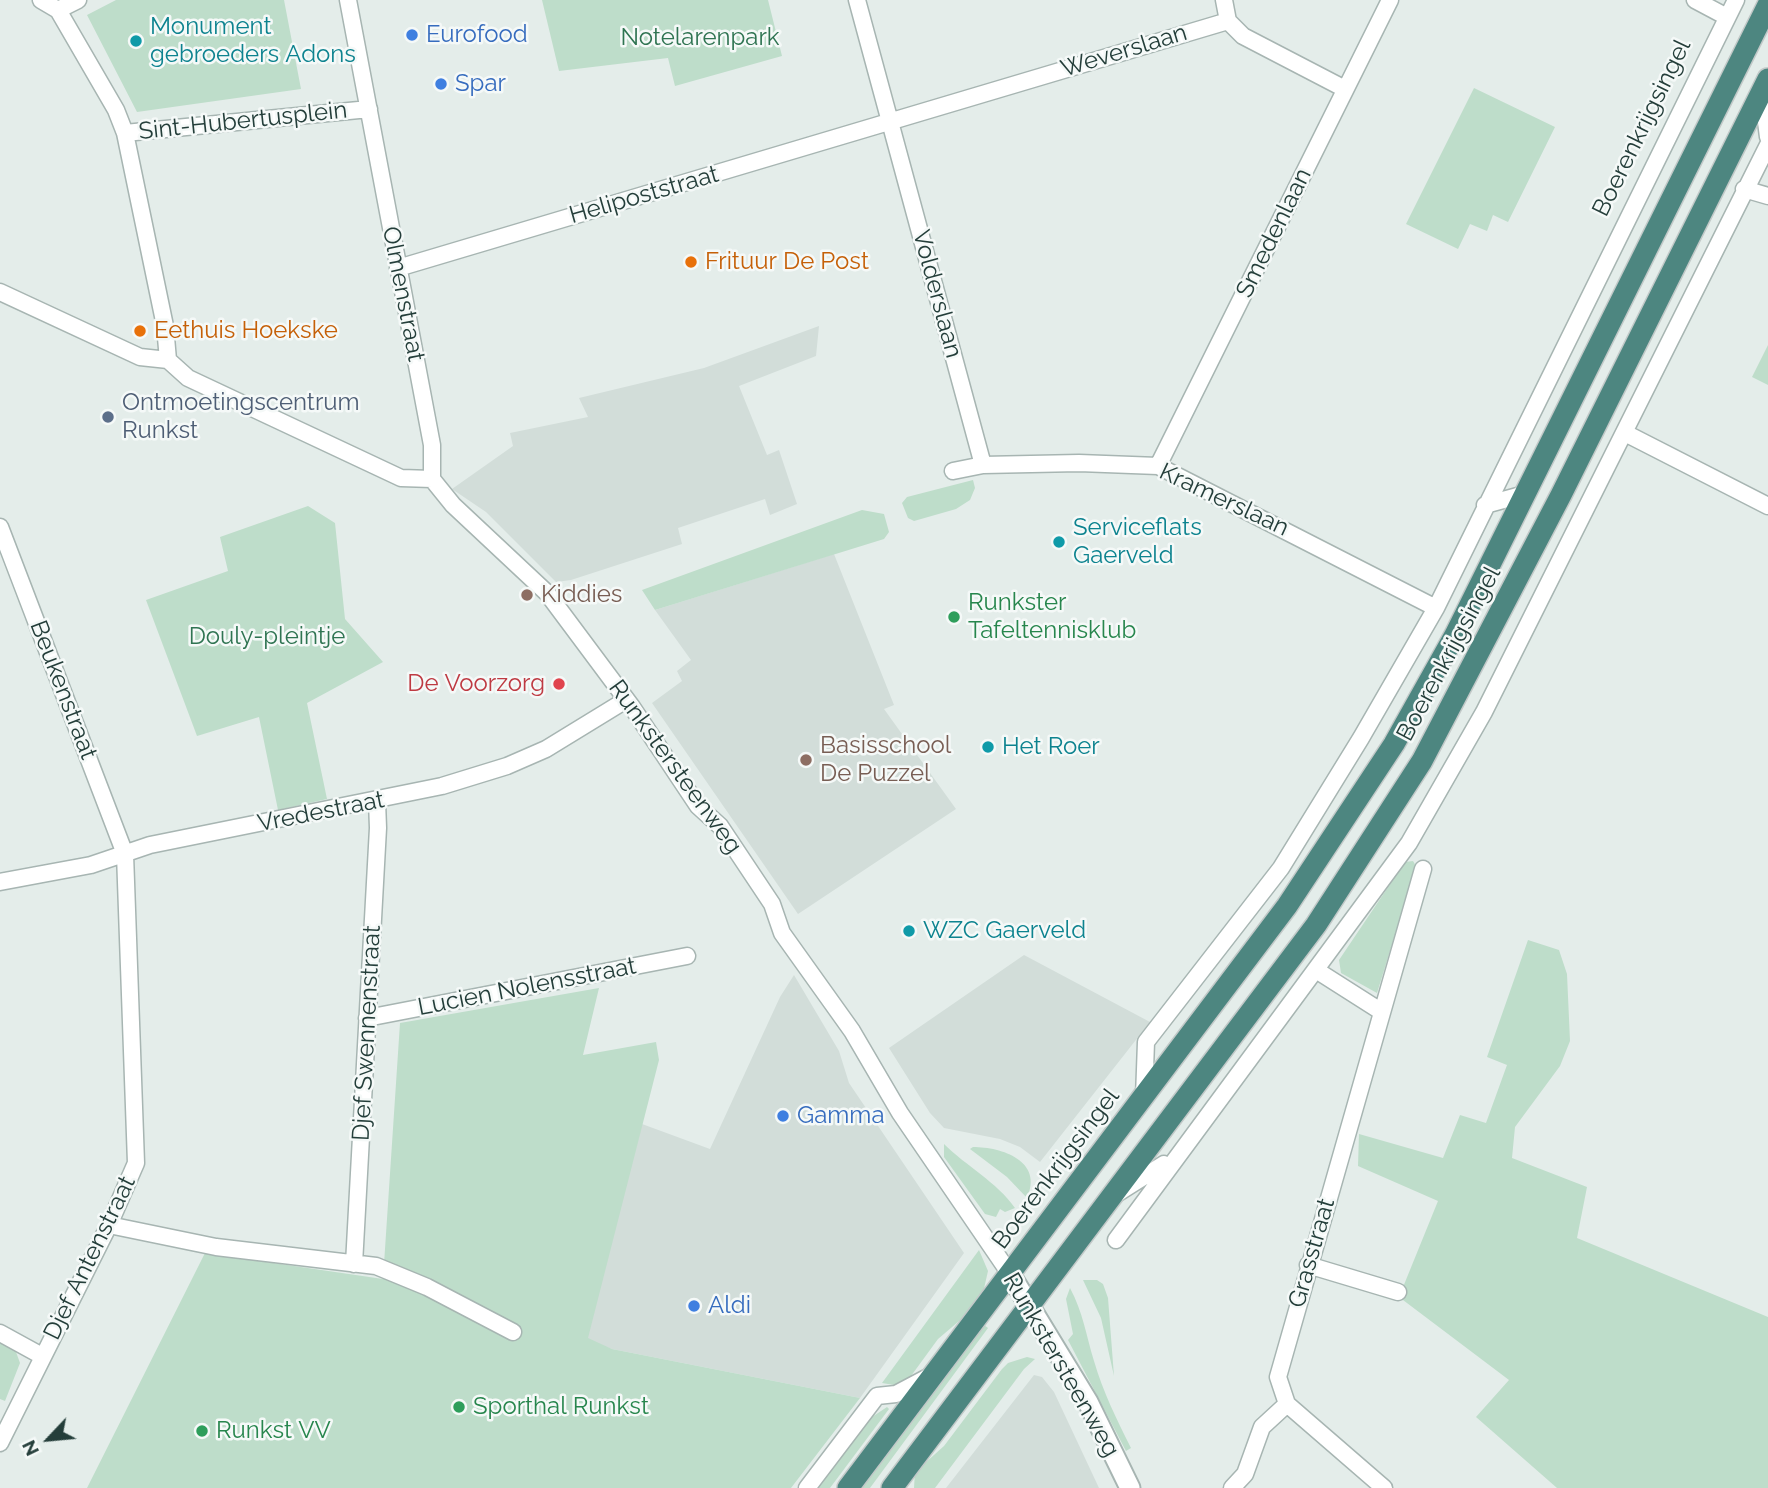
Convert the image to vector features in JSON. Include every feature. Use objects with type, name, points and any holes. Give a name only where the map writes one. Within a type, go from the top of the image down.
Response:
[{"type":"highway","name":"Boerenkrijgsingel","points":[[848,1488],[1287,906],[1394,744],[1455,635],[1768,5]]},
{"type":"highway","name":"Boerenkrijgsingel","points":[[899,1483],[1030,1303],[1316,925],[1422,761],[1561,495],[1765,85]]},
{"type":"street","points":[[41,0],[58,10],[78,0]]},
{"type":"street","name":"Sint-Hubertusplein","points":[[58,10],[116,110],[125,133],[369,109],[348,0]]},
{"type":"street","name":"Volderslaan","points":[[857,0],[983,465]]},
{"type":"street","points":[[1224,0],[1228,21],[1243,36],[1345,89]]},
{"type":"street","name":"Smedenlaan","points":[[1158,466],[1390,0]]},
{"type":"street","points":[[1695,0],[1727,17]]},
{"type":"street","name":"Boerenkrijgsingel","points":[[1144,1097],[1146,1042],[1281,868],[1362,738],[1436,608],[1736,0]]},
{"type":"street","name":"Weverslaan","points":[[891,123],[1228,21]]},
{"type":"street","name":"Boerenkrijgsingel","points":[[1765,85],[1768,137]]},
{"type":"street","name":"Olmenstraat","points":[[369,109],[432,445],[432,479]]},
{"type":"street","name":"Helipoststraat","points":[[398,268],[891,123]]},
{"type":"street","points":[[125,133],[165,326],[168,360]]},
{"type":"street","name":"Boerenkrijgsingel","points":[[1115,1240],[1173,1158],[1316,970],[1422,821],[1484,712],[1768,145]]},
{"type":"street","points":[[1744,189],[1768,196]]},
{"type":"street","points":[[0,292],[140,358],[168,360],[188,378],[401,478],[432,479]]},
{"type":"street","points":[[1625,433],[1768,506]]},
{"type":"street","name":"Kramerslaan","points":[[953,471],[983,465],[1079,463],[1158,466],[1436,608]]},
{"type":"street","name":"Runkstersteenweg","points":[[432,479],[453,505],[547,593],[626,700],[698,806],[720,826],[764,891],[782,933],[852,1031],[900,1113],[1030,1303],[1088,1402],[1130,1488]]},
{"type":"street","points":[[1485,505],[1525,494]]},
{"type":"street","name":"Beukenstraat","points":[[0,527],[125,854]]},
{"type":"street","name":"Vredestraat","points":[[0,882],[91,865],[150,845],[442,786],[507,766],[583,729],[626,700]]},
{"type":"street","name":"Djef Swennenstraat","points":[[354,1264],[378,828],[377,801]]},
{"type":"street","name":"Djef Antenstraat","points":[[0,1443],[136,1163],[125,854]]},
{"type":"street","name":"Grasstraat","points":[[1287,1404],[1279,1381],[1279,1366],[1423,869]]},
{"type":"street","name":"Lucien Nolensstraat","points":[[368,1018],[687,956]]},
{"type":"street","points":[[1316,970],[1382,1012]]},
{"type":"street","name":"Boerenkrijgsingel","points":[[1110,1198],[1173,1158]]},
{"type":"street","points":[[108,1225],[216,1247],[376,1266],[427,1287],[513,1332]]},
{"type":"street","points":[[1308,1265],[1398,1292]]},
{"type":"street","points":[[0,1334],[42,1356]]},
{"type":"street","points":[[807,1488],[877,1396],[896,1394],[933,1375]]},
{"type":"street","points":[[0,1404],[15,1412]]},
{"type":"street","points":[[1237,1486],[1249,1465],[1262,1427],[1287,1404],[1384,1488]]},
{"type":"shaded area","points":[[819,326],[816,356],[739,386],[767,455],[779,450],[797,504],[770,515],[765,499],[678,528],[682,544],[571,580],[556,582],[486,512],[452,489],[513,446],[510,433],[588,417],[579,398],[704,368]]},
{"type":"shaded area","name":"Basisschool De Puzzel","points":[[834,554],[894,705],[884,709],[956,809],[798,914],[652,703],[682,681],[677,671],[691,660],[655,610]]},
{"type":"shaded area","points":[[1024,955],[1150,1022],[1040,1162],[1020,1147],[1000,1139],[944,1128],[930,1113],[889,1048]]},
{"type":"shaded area","points":[[794,975],[839,1051],[849,1083],[964,1253],[860,1398],[612,1349],[586,1341],[642,1124],[710,1149],[780,997]]},
{"type":"shaded area","points":[[1034,1375],[1042,1377],[1054,1392],[1099,1488],[946,1488]]},
{"type":"green space","points":[[116,0],[284,0],[301,89],[137,112],[87,15]]},
{"type":"green space","name":"Notelarenpark","points":[[542,0],[768,0],[782,56],[675,86],[668,58],[559,71]]},
{"type":"green space","points":[[1474,88],[1555,127],[1508,222],[1493,215],[1487,231],[1470,224],[1458,249],[1406,224]]},
{"type":"green space","points":[[1768,345],[1768,385],[1752,377]]},
{"type":"green space","points":[[973,480],[975,488],[970,500],[956,509],[914,521],[908,518],[902,503],[907,497]]},
{"type":"green space","name":"Douly-pleintje","points":[[308,506],[335,523],[345,619],[383,662],[307,703],[327,799],[278,810],[259,717],[197,736],[146,600],[228,571],[220,537]]},
{"type":"green space","points":[[862,510],[884,514],[889,532],[884,539],[655,610],[642,590]]},
{"type":"green space","points":[[1413,861],[1416,866],[1377,993],[1341,973],[1339,960],[1405,862]]},
{"type":"green space","points":[[1528,940],[1559,950],[1567,974],[1570,1041],[1560,1066],[1515,1127],[1512,1158],[1587,1187],[1577,1238],[1768,1317],[1768,1488],[1557,1488],[1476,1417],[1509,1380],[1399,1297],[1438,1201],[1358,1166],[1359,1134],[1443,1158],[1460,1115],[1486,1123],[1507,1065],[1487,1057]]},
{"type":"green space","points":[[599,988],[583,1055],[656,1042],[659,1060],[588,1338],[612,1349],[860,1398],[791,1488],[87,1488],[205,1253],[383,1279],[400,1023]]},
{"type":"green space","points":[[944,1144],[999,1190],[1015,1208],[1005,1212],[1000,1209],[996,1217],[985,1214],[944,1157]]},
{"type":"green space","points":[[973,1147],[1007,1153],[1025,1166],[1030,1174],[1031,1185],[1027,1198],[1007,1177],[970,1149]]},
{"type":"green space","points":[[979,1250],[988,1271],[983,1293],[965,1316],[938,1339],[911,1376],[894,1385],[882,1383]]},
{"type":"green space","points":[[1083,1280],[1097,1280],[1103,1284],[1108,1298],[1114,1376],[1101,1318]]},
{"type":"green space","points":[[1070,1288],[1102,1384],[1131,1448],[1126,1451],[1068,1340],[1073,1334],[1066,1299]]},
{"type":"green space","points":[[983,1324],[988,1328],[870,1488],[861,1488]]},
{"type":"green space","points":[[0,1341],[16,1352],[20,1363],[5,1401],[0,1399]]},
{"type":"green space","points":[[1027,1357],[1035,1359],[1024,1369],[935,1488],[914,1488],[915,1472],[944,1446],[1002,1369],[1008,1363]]},
{"type":"green space","points":[[887,1407],[889,1409],[830,1488],[816,1488],[869,1419]]},
{"type":"place","name":"Eurofood","points":[[412,35]]},
{"type":"place","name":"Monument gebroeders Adons","points":[[136,41]]},
{"type":"place","name":"Spar","points":[[441,84]]},
{"type":"place","name":"Frituur De Post","points":[[691,262]]},
{"type":"place","name":"Eethuis Hoekske","points":[[140,331]]},
{"type":"place","name":"Ontmoetingscentrum Runkst","points":[[108,417]]},
{"type":"place","name":"Serviceflats Gaerveld","points":[[1059,542]]},
{"type":"place","name":"Kiddies","points":[[527,595]]},
{"type":"place","name":"Runkster Tafeltennisklub","points":[[954,617]]},
{"type":"place","name":"De Voorzorg","points":[[559,684]]},
{"type":"place","name":"Het Roer","points":[[988,747]]},
{"type":"place","name":"Basisschool De Puzzel","points":[[806,760]]},
{"type":"place","name":"WZC Gaerveld","points":[[909,931]]},
{"type":"place","name":"Gamma","points":[[783,1116]]},
{"type":"place","name":"Aldi","points":[[694,1306]]},
{"type":"place","name":"Sporthal Runkst","points":[[459,1407]]},
{"type":"place","name":"Runkst VV","points":[[202,1431]]}]
